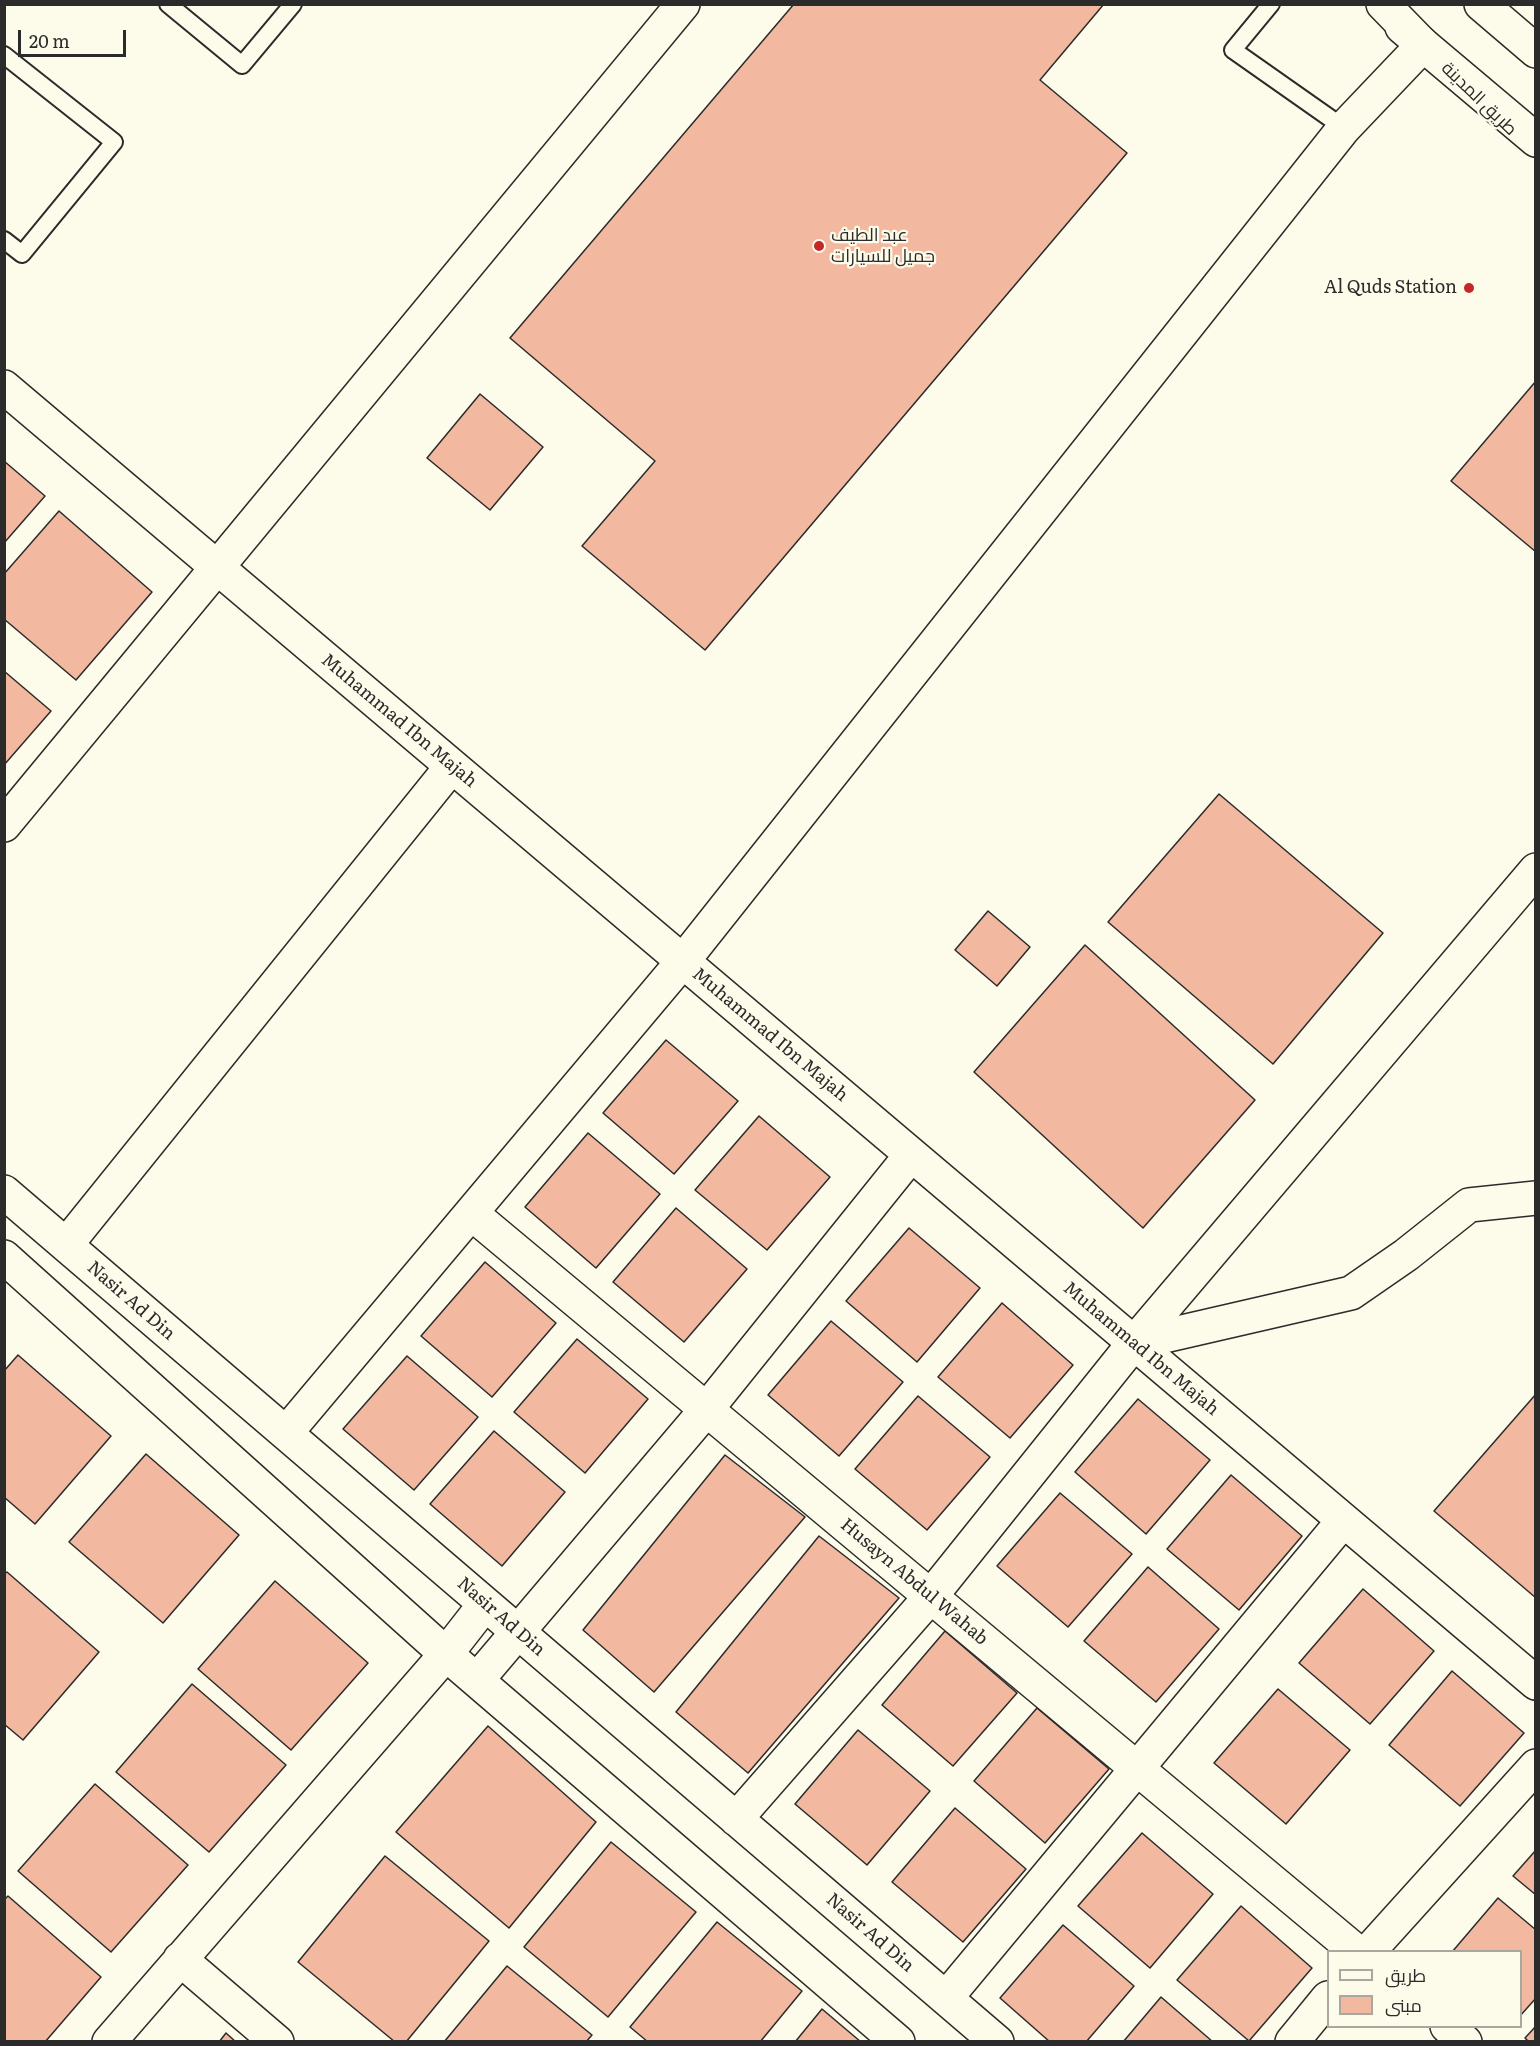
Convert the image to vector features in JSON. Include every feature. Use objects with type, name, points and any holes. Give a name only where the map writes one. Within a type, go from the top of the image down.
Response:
[{"type":"main road","points":[[4,825],[683,4]]},
{"type":"main road","name":"طريق المدينة","points":[[1375,4],[1536,140]]},
{"type":"main road","points":[[286,1433],[683,962],[1344,128],[1424,45],[1383,4]]},
{"type":"main road","points":[[1481,4],[1536,51]]},
{"type":"main road","name":"طريق المدينة","points":[[1424,45],[1536,153]]},
{"type":"main road","name":"Muhammad Ibn Majah","points":[[4,387],[1536,1683]]},
{"type":"main road","points":[[66,1245],[452,766]]},
{"type":"main road","points":[[736,1818],[931,1596],[1134,1343],[1536,870]]},
{"type":"main road","points":[[477,1680],[706,1410],[911,1155]]},
{"type":"main road","name":"Nasir Ad Din","points":[[4,1192],[996,2042]]},
{"type":"main road","points":[[1134,1343],[1351,1293],[1406,1255],[1469,1205],[1536,1198]]},
{"type":"main road","name":"Husayn Abdul Wahab","points":[[471,1213],[1355,1950]]},
{"type":"main road","points":[[4,1257],[446,1654],[898,2042]]},
{"type":"main road","points":[[946,1998],[1343,1521]]},
{"type":"main road","points":[[109,2042],[446,1654],[485,1604]]},
{"type":"main road","points":[[1370,1950],[1536,1766]]},
{"type":"main road","points":[[180,1959],[277,2042]]},
{"type":"main road","points":[[1293,2042],[1327,2000]]},
{"type":"main road","points":[[1449,2028],[1465,2042]]},
{"type":"lane","points":[[168,4],[242,66],[293,4]]},
{"type":"lane","points":[[1271,4],[1233,50],[1344,128]]},
{"type":"lane","points":[[4,55],[114,142],[22,254],[4,240]]},
{"type":"building","name":"عبد الطيف جميل للسيارات","points":[[794,4],[1104,4],[1040,80],[1127,153],[705,650],[582,546],[655,461],[510,338]]},
{"type":"building","points":[[1536,381],[1536,552],[1451,481]]},
{"type":"building","points":[[480,394],[543,447],[490,510],[427,458]]},
{"type":"building","points":[[4,461],[45,496],[4,543]]},
{"type":"building","points":[[59,511],[152,592],[76,680],[4,619],[4,574]]},
{"type":"building","points":[[4,671],[51,711],[4,765]]},
{"type":"building","points":[[1219,794],[1383,933],[1273,1064],[1108,922]]},
{"type":"building","points":[[988,911],[1030,947],[997,986],[955,950]]},
{"type":"building","points":[[1085,945],[1255,1100],[1143,1228],[974,1072]]},
{"type":"building","points":[[666,1040],[738,1101],[674,1174],[603,1113]]},
{"type":"building","points":[[759,1116],[830,1177],[767,1250],[695,1190]]},
{"type":"building","points":[[588,1133],[660,1194],[596,1268],[525,1207]]},
{"type":"building","points":[[676,1208],[747,1269],[684,1342],[613,1282]]},
{"type":"building","points":[[909,1228],[980,1288],[917,1362],[846,1301]]},
{"type":"building","points":[[485,1262],[556,1323],[492,1397],[421,1336]]},
{"type":"building","points":[[1002,1303],[1073,1365],[1010,1438],[938,1377]]},
{"type":"building","points":[[831,1321],[903,1382],[839,1456],[768,1395]]},
{"type":"building","points":[[577,1339],[648,1399],[585,1473],[514,1412]]},
{"type":"building","points":[[18,1355],[111,1436],[35,1524],[4,1497],[4,1371]]},
{"type":"building","points":[[407,1356],[478,1417],[414,1490],[343,1429]]},
{"type":"building","points":[[1536,1394],[1536,1598],[1434,1511]]},
{"type":"building","points":[[918,1396],[990,1457],[927,1530],[855,1469]]},
{"type":"building","points":[[1138,1399],[1210,1460],[1146,1534],[1075,1472]]},
{"type":"building","points":[[494,1431],[565,1492],[502,1566],[430,1504]]},
{"type":"building","points":[[146,1454],[239,1535],[163,1623],[69,1542]]},
{"type":"building","points":[[725,1455],[805,1517],[654,1692],[583,1630]]},
{"type":"building","points":[[1231,1475],[1302,1536],[1239,1610],[1167,1549]]},
{"type":"building","points":[[1060,1493],[1132,1554],[1068,1627],[997,1566]]},
{"type":"building","points":[[819,1536],[899,1598],[748,1773],[676,1712]]},
{"type":"building","points":[[1148,1567],[1219,1629],[1156,1702],[1084,1641]]},
{"type":"building","points":[[7,1572],[99,1652],[23,1740],[4,1724],[4,1574]]},
{"type":"building","points":[[275,1581],[368,1663],[291,1750],[198,1669]]},
{"type":"building","points":[[1363,1589],[1434,1651],[1370,1724],[1299,1663]]},
{"type":"building","points":[[945,1631],[1017,1693],[953,1766],[882,1705]]},
{"type":"building","points":[[1452,1671],[1524,1733],[1460,1806],[1389,1745]]},
{"type":"building","points":[[192,1684],[286,1765],[209,1852],[116,1772]]},
{"type":"building","points":[[1278,1689],[1350,1750],[1286,1824],[1214,1763]]},
{"type":"building","points":[[1037,1708],[1109,1769],[1045,1843],[974,1781]]},
{"type":"building","points":[[488,1726],[596,1822],[509,1928],[396,1832]]},
{"type":"building","points":[[858,1730],[930,1791],[867,1865],[795,1804]]},
{"type":"building","points":[[95,1784],[188,1865],[111,1952],[18,1871]]},
{"type":"building","points":[[955,1808],[1026,1869],[963,1942],[892,1882]]},
{"type":"building","points":[[1142,1833],[1213,1894],[1150,1968],[1078,1906]]},
{"type":"building","points":[[611,1842],[696,1912],[608,2017],[524,1947]]},
{"type":"building","points":[[1536,1850],[1536,1895],[1513,1876]]},
{"type":"building","points":[[385,1856],[489,1941],[406,2042],[395,2042],[298,1962]]},
{"type":"building","points":[[8,1896],[101,1977],[45,2042],[4,2042],[4,1900]]},
{"type":"building","points":[[1498,1898],[1536,1930],[1536,1998],[1522,2014],[1522,1950],[1454,1950]]},
{"type":"building","points":[[1241,1906],[1312,1968],[1249,2041],[1177,1980]]},
{"type":"building","points":[[717,1922],[802,1991],[760,2042],[648,2042],[630,2027]]},
{"type":"building","points":[[1063,1925],[1134,1986],[1086,2042],[1050,2042],[1000,1998]]},
{"type":"building","points":[[507,1966],[592,2035],[586,2042],[444,2042]]},
{"type":"building","points":[[1161,1997],[1213,2042],[1123,2042]]},
{"type":"building","points":[[822,2009],[861,2042],[795,2042]]},
{"type":"building","points":[[1536,2026],[1536,2042],[1529,2042],[1525,2038]]},
{"type":"building","points":[[226,2033],[236,2042],[219,2042]]},
{"type":"place","name":"عبد الطيف جميل للسيارات","points":[[819,246]]},
{"type":"place","name":"Al Quds Station","points":[[1469,288]]}]
